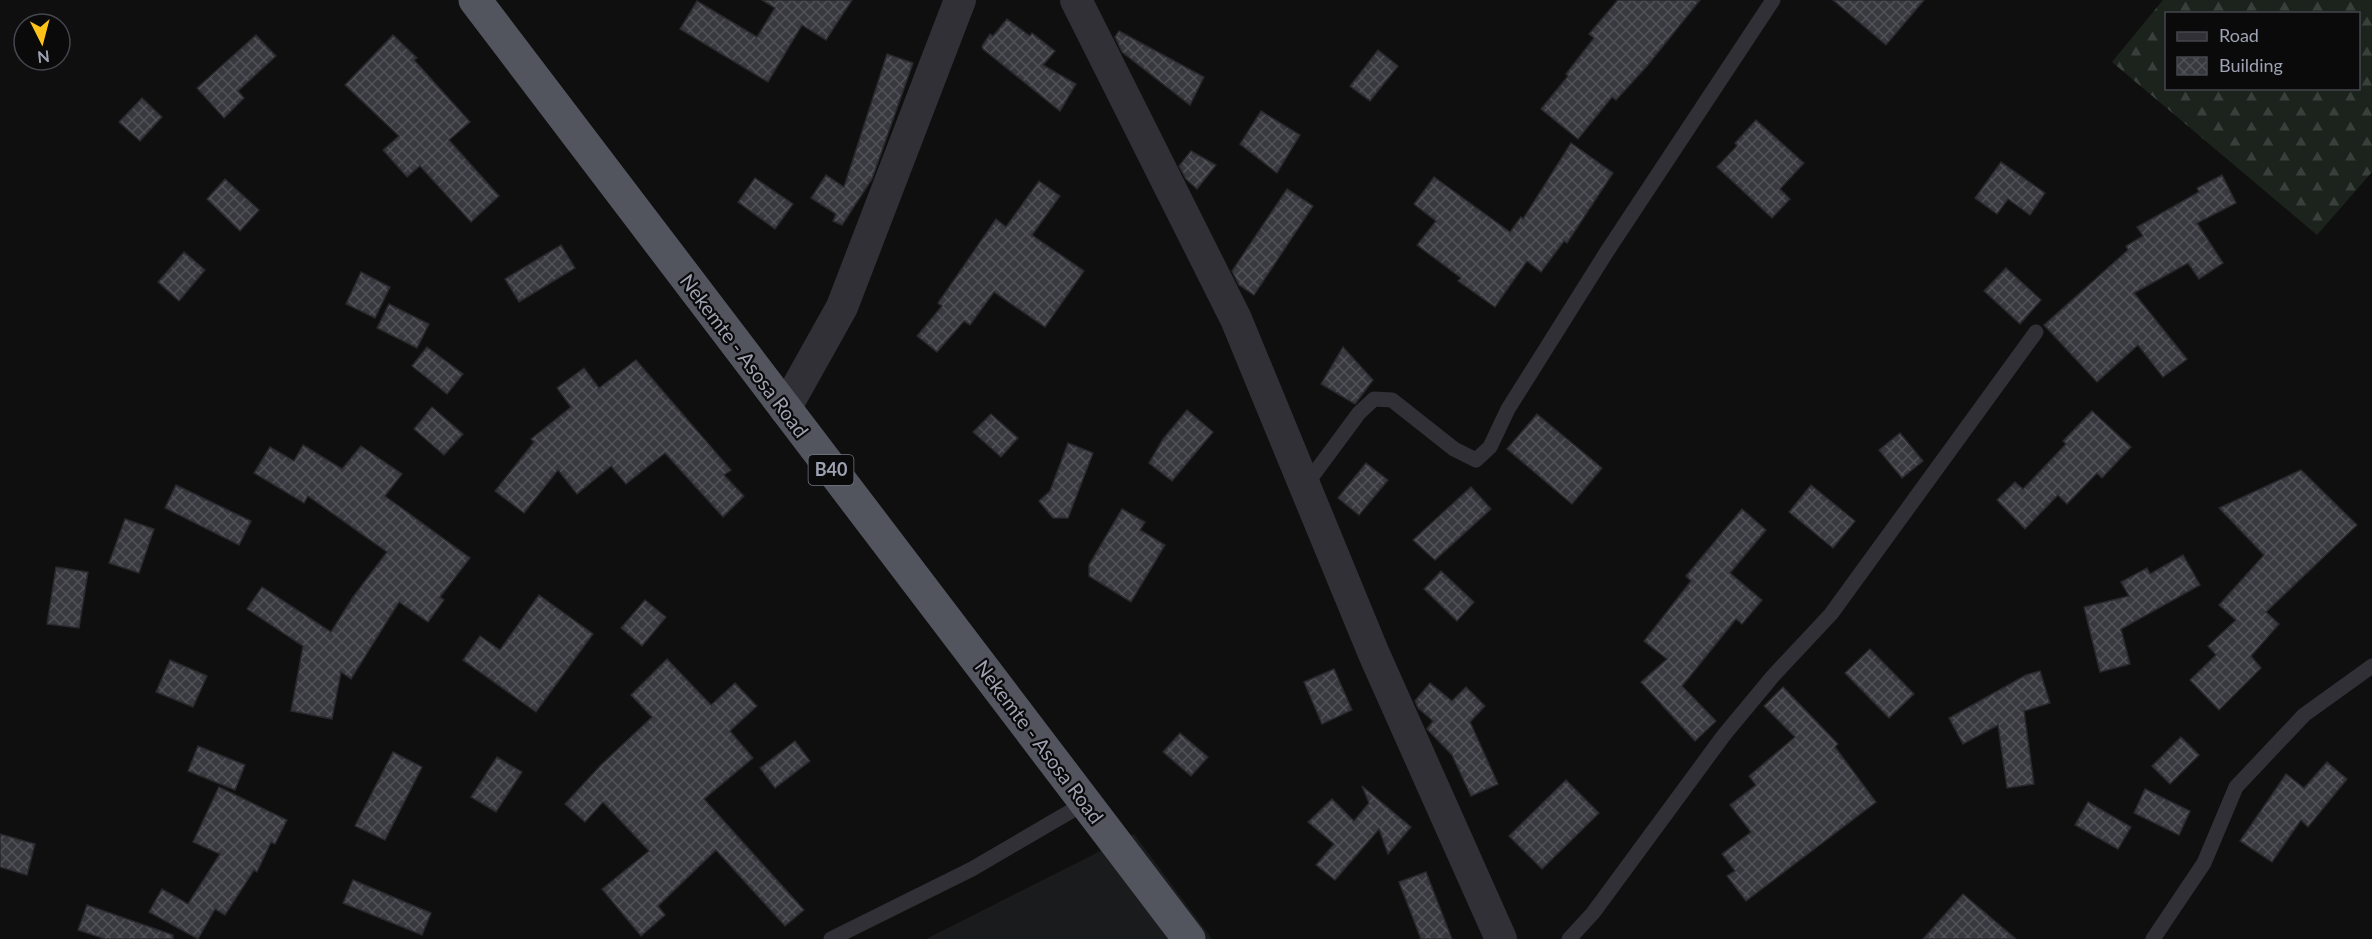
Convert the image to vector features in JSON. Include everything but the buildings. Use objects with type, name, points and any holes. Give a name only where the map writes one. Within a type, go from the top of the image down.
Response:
[{"type":"highway","name":"Nekemte - Asosa Road","points":[[476,0],[784,409],[1189,939]]},
{"type":"street","points":[[784,409],[842,307],[960,0]]},
{"type":"street","points":[[1076,0],[1236,319],[1374,654],[1501,939]]},
{"type":"lane","points":[[1305,486],[1359,413],[1374,399],[1392,400],[1454,449],[1476,460],[1490,447],[1508,410],[1606,253],[1773,0]]},
{"type":"lane","points":[[1569,939],[1593,913],[1725,735],[1773,676],[1831,614],[2036,332]]},
{"type":"lane","points":[[2153,939],[2204,863],[2236,787],[2304,716],[2372,666]]},
{"type":"lane","points":[[831,939],[972,869],[1085,803]]},
{"type":"shaded area","points":[[1134,834],[1212,939],[926,939]]},
{"type":"green space","points":[[2163,0],[2372,0],[2372,172],[2317,235],[2112,62]]}]
